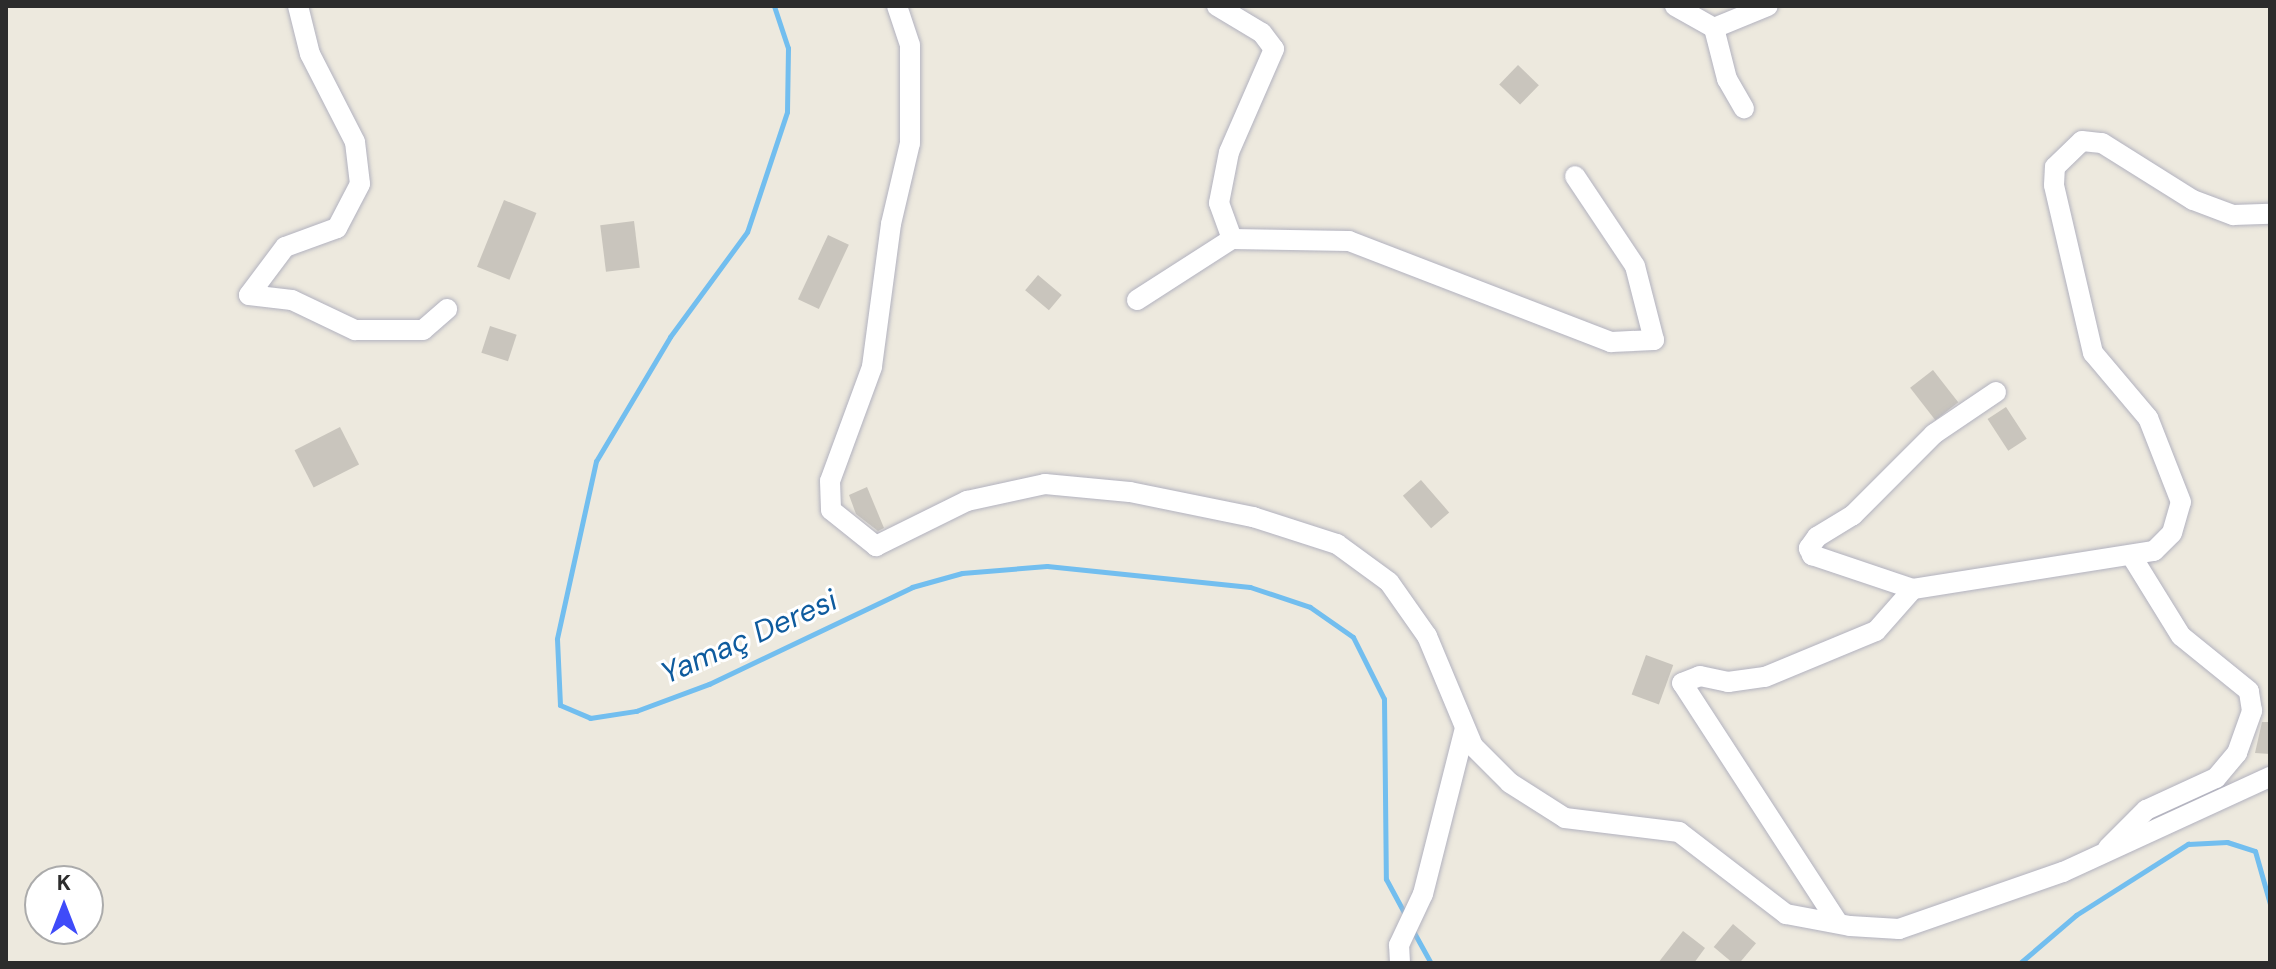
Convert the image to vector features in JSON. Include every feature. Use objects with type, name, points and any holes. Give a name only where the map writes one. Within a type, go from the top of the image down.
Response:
[{"type":"street","points":[[298,6],[310,54],[355,142],[360,184],[337,228],[285,247],[249,295],[292,300],[355,330],[423,330],[447,309]]},
{"type":"street","points":[[897,6],[910,45],[910,143],[891,224],[881,332],[842,438],[830,481],[831,510],[876,546],[967,501],[1045,484],[1130,492],[1253,517],[1337,544],[1389,582],[1427,636],[1473,746],[1510,783],[1565,818],[1679,832],[1786,914],[1838,923],[1899,929],[2103,854],[2270,777]]},
{"type":"street","points":[[1217,6],[1262,33],[1274,49],[1229,152],[1219,203],[1232,239]]},
{"type":"street","points":[[1675,6],[1714,28],[1727,79],[1744,108]]},
{"type":"street","points":[[1714,28],[1768,6]]},
{"type":"street","points":[[1996,392],[1934,434],[1853,515],[1809,548],[1812,555],[1913,589],[2154,551],[2172,533],[2181,502],[2148,418],[2093,353],[2054,185],[2055,167],[2082,141],[2102,143],[2193,200],[2233,215],[2270,214]]},
{"type":"street","points":[[1137,300],[1232,239],[1349,241],[1611,342],[1654,340],[1635,266],[1575,176]]},
{"type":"street","points":[[2103,854],[2146,810],[2216,778],[2237,753],[2252,711],[2238,679],[2181,636],[2131,555]]},
{"type":"street","points":[[1838,923],[1682,683],[1700,676],[1728,682],[1765,677],[1876,631],[1913,589]]},
{"type":"street","points":[[1399,954],[1423,894],[1466,724]]},
{"type":"building","points":[[1518,65],[1539,85],[1520,105],[1499,84]]},
{"type":"building","points":[[504,200],[536,213],[509,280],[477,267]]},
{"type":"building","points":[[634,221],[640,268],[606,272],[600,225]]},
{"type":"building","points":[[828,235],[849,245],[819,309],[798,299]]},
{"type":"building","points":[[1038,275],[1062,295],[1049,310],[1025,290]]},
{"type":"building","points":[[490,326],[517,335],[508,361],[481,353]]},
{"type":"building","points":[[1933,370],[1958,402],[1935,420],[1910,388]]},
{"type":"building","points":[[2006,407],[2027,439],[2008,451],[1988,419]]},
{"type":"building","points":[[340,427],[359,464],[314,488],[295,450]]},
{"type":"building","points":[[1421,480],[1449,512],[1431,528],[1403,496]]},
{"type":"building","points":[[867,487],[884,528],[878,531],[856,514],[849,495]]},
{"type":"building","points":[[1646,655],[1673,665],[1659,704],[1632,694]]},
{"type":"building","points":[[2262,722],[2270,722],[2270,754],[2255,753]]},
{"type":"building","points":[[1733,924],[1756,943],[1739,963],[1733,963],[1714,947]]},
{"type":"building","points":[[1683,931],[1705,948],[1694,963],[1658,963]]},
{"type":"waterway","name":"Yamaç Deresi","points":[[774,6],[788,48],[787,112],[747,232],[670,337],[596,461],[557,639],[560,705],[590,718],[636,711],[709,684],[912,587],[962,573],[1047,566],[1250,587],[1310,607],[1353,637],[1384,699],[1386,879],[1406,916]]},
{"type":"waterway","name":"Yamaç Deresi","points":[[2020,963],[2076,915],[2188,844],[2227,842],[2255,851],[2270,904]]},
{"type":"waterway","name":"Yamaç Deresi","points":[[1412,929],[1431,963]]}]
